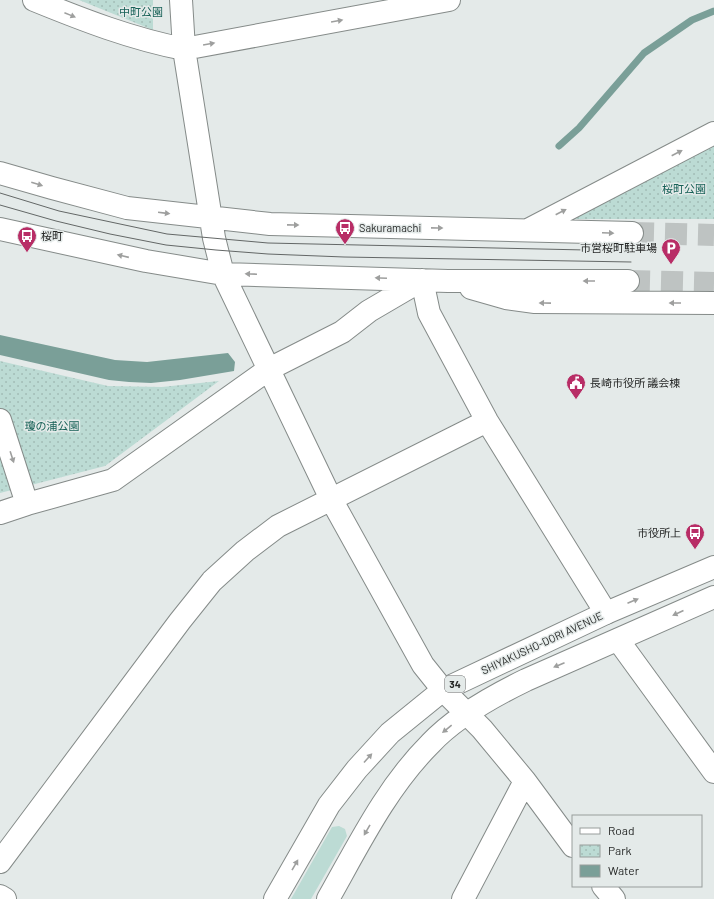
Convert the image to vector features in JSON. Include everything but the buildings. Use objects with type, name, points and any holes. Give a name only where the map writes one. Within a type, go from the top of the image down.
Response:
[{"type":"main road","points":[[34,0],[92,24],[162,45],[184,49],[449,0]]},
{"type":"main road","points":[[181,0],[184,49],[216,250],[223,274],[331,499],[423,665],[443,690],[482,729],[525,781],[572,845]]},
{"type":"main road","points":[[527,230],[714,133]]},
{"type":"main road","points":[[0,173],[127,208],[270,224],[632,233]]},
{"type":"main road","points":[[0,228],[146,261],[223,274],[448,281],[628,281]]},
{"type":"main road","points":[[0,514],[27,504],[113,480],[269,369],[342,332],[369,311],[422,280]]},
{"type":"main road","points":[[422,280],[430,313],[487,421],[606,613]]},
{"type":"main road","points":[[448,281],[506,298],[535,302],[714,303]]},
{"type":"main road","points":[[0,420],[27,504]]},
{"type":"main road","points":[[0,862],[180,621],[212,581],[245,551],[278,526],[487,421]]},
{"type":"main road","name":"SHIYAKUSHO-DORI AVENUE","points":[[275,899],[329,805],[357,769],[390,733],[443,690],[606,613],[714,567]]},
{"type":"main road","points":[[328,899],[390,793],[431,742],[466,714],[519,683],[714,596]]},
{"type":"main road","points":[[618,640],[714,772]]},
{"type":"main road","points":[[462,899],[525,781]]},
{"type":"main road","points":[[604,887],[614,899]]},
{"type":"main road","points":[[0,896],[5,899]]},
{"type":"green space","name":"中町公園","points":[[79,0],[153,0],[153,30]]},
{"type":"green space","name":"桜町公園","points":[[714,144],[714,219],[536,219]]},
{"type":"green space","name":"瓊の浦公園","points":[[0,361],[108,386],[162,387],[219,381],[105,466],[0,493]]},
{"type":"green space","points":[[339,826],[345,829],[347,836],[311,899],[291,899],[332,827]]},
{"type":"water","points":[[0,335],[115,360],[147,362],[228,353],[235,362],[234,371],[151,383],[109,380],[0,355]]},
{"type":"waterway","points":[[559,146],[579,128],[644,53],[692,20],[714,11]]},
{"type":"tunnel","points":[[632,233],[714,235]]},
{"type":"tunnel","points":[[628,281],[714,283]]},
{"type":"tram line","points":[[0,193],[59,211],[167,234],[268,243],[631,251]]},
{"type":"tram line","points":[[0,205],[110,234],[166,245],[216,250],[344,257],[631,262]]},
{"type":"place","name":"Sakuramachi","points":[[345,245]]},
{"type":"place","name":"桜町","points":[[27,253]]},
{"type":"place","name":"市営桜町駐車場","points":[[671,265]]},
{"type":"place","name":"長崎市役所 議会棟","points":[[576,400]]},
{"type":"place","name":"市役所上","points":[[695,550]]}]
